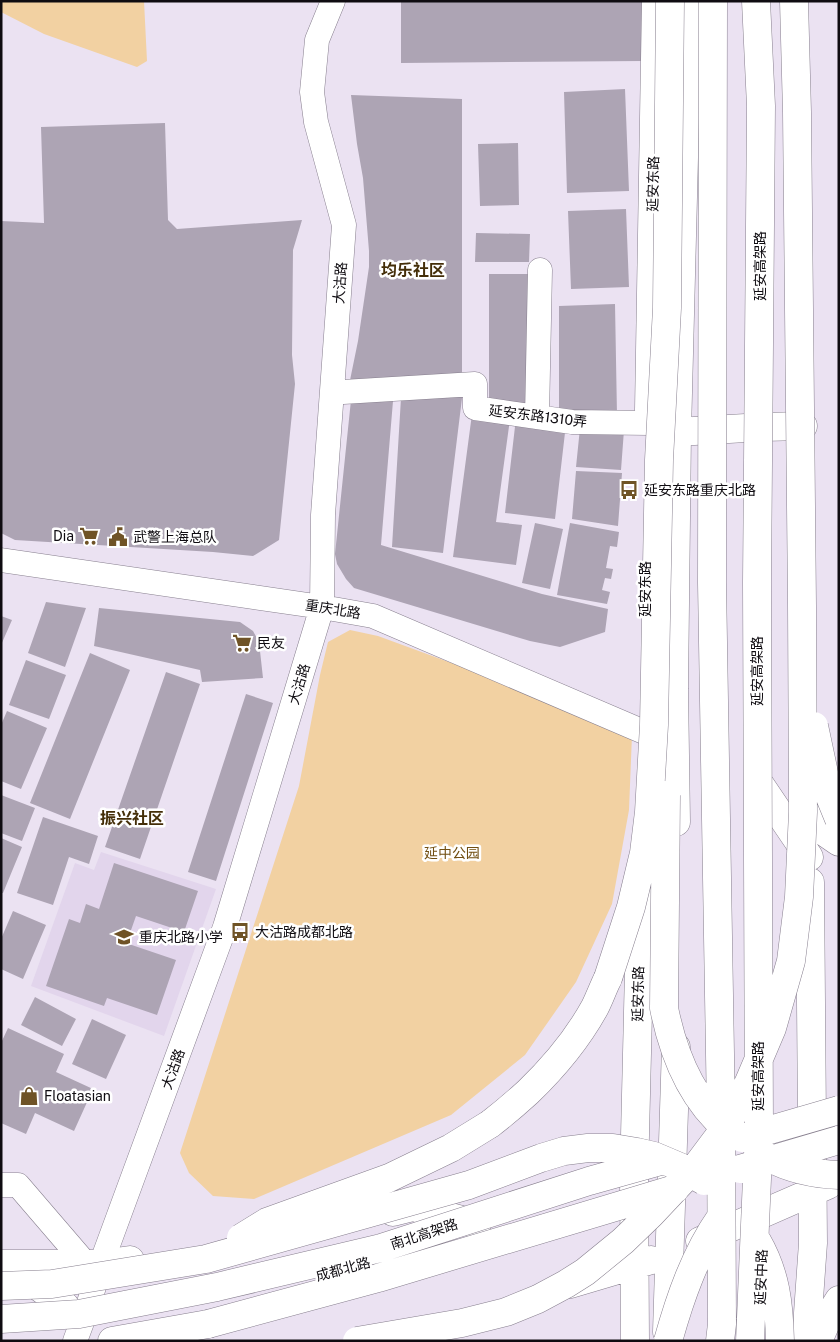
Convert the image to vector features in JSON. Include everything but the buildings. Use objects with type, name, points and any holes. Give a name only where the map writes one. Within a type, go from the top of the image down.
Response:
[{"type":"main road","name":"延安东路","points":[[635,1341],[634,1177],[649,728],[645,497],[649,423],[656,1]]},
{"type":"main road","points":[[206,1259],[268,1222],[389,1178],[451,1148],[490,1124],[528,1092],[550,1069],[581,1030],[608,978],[631,907],[644,853],[649,812],[649,728],[667,308],[670,1]]},
{"type":"main road","points":[[667,1341],[676,1066],[676,763],[674,688],[677,432],[688,1]]},
{"type":"main road","points":[[713,1],[712,583],[721,1123],[722,1324],[720,1341]]},
{"type":"main road","points":[[757,1],[764,344],[761,786],[769,1131]]},
{"type":"main road","name":"延安高架路","points":[[750,1341],[759,1132],[757,583],[761,106],[757,1]]},
{"type":"main road","points":[[761,106],[766,32],[771,1]]},
{"type":"main road","points":[[358,1341],[462,1323],[506,1312],[566,1284],[585,1272],[652,1214],[699,1162],[720,1135],[749,1082],[772,1028],[792,961],[799,897],[803,812],[798,112],[794,1]]},
{"type":"main road","points":[[804,1],[803,426],[810,857],[813,1242],[806,1341]]},
{"type":"main road","points":[[677,432],[803,426]]},
{"type":"main road","points":[[802,605],[812,674],[814,726],[828,792],[839,819]]},
{"type":"main road","points":[[674,688],[649,728],[665,778],[667,805],[664,1008],[670,1035],[684,1072],[697,1096],[717,1121],[748,1147],[776,1162],[798,1169],[839,1175]]},
{"type":"main road","points":[[649,728],[676,763]]},
{"type":"main road","points":[[761,786],[810,857]]},
{"type":"main road","points":[[809,812],[822,832],[839,842]]},
{"type":"main road","points":[[667,1341],[692,1270],[716,1224],[763,1165],[788,1141],[839,1101]]},
{"type":"main road","name":"成都北路","points":[[1,1310],[77,1306],[178,1305],[332,1274],[673,1166],[839,1105]]},
{"type":"main road","name":"南北高架路","points":[[1,1319],[79,1314],[217,1287],[381,1248],[589,1181],[839,1110]]},
{"type":"main road","name":"延安中路","points":[[758,1341],[763,1261],[762,1213],[769,1131]]},
{"type":"main road","name":"南北高架路","points":[[112,1341],[208,1324],[378,1278],[839,1140]]},
{"type":"main road","points":[[3,1271],[52,1284],[206,1259],[469,1185],[564,1150],[613,1148],[654,1156],[680,1167],[719,1192],[749,1229],[760,1246],[772,1274],[778,1301],[780,1341]]},
{"type":"main road","points":[[358,1341],[520,1300],[670,1254],[839,1181]]},
{"type":"main road","points":[[3,1271],[248,1246],[413,1207],[485,1226]]},
{"type":"main road","points":[[3,1271],[77,1306]]},
{"type":"main road","points":[[818,1341],[839,1300]]},
{"type":"street","name":"大沽路","points":[[75,1341],[77,1306],[225,927],[322,607],[323,515],[344,226],[316,122],[312,92],[317,40],[333,1]]},
{"type":"street","points":[[537,417],[540,270]]},
{"type":"street","name":"延安东路1310弄","points":[[332,391],[343,392],[475,384],[474,408],[572,422],[649,423]]},
{"type":"street","name":"重庆北路","points":[[1,560],[373,616],[649,728]]},
{"type":"street","points":[[1,1185],[18,1184],[93,1263]]},
{"type":"shaded area","name":"重庆北路小学","points":[[101,852],[216,889],[164,1036],[31,986],[75,863],[94,870]]},
{"type":"green space","points":[[1,1],[144,1],[147,61],[137,67],[44,34],[1,12]]},
{"type":"green space","name":"延中公园","points":[[350,630],[378,636],[598,717],[632,735],[629,810],[612,904],[576,982],[525,1055],[451,1115],[254,1199],[213,1196],[189,1173],[180,1153],[299,786],[328,642]]},
{"type":"place","name":"延安东路重庆北路","points":[[629,490]]},
{"type":"place","name":"Dia","points":[[89,536]]},
{"type":"place","name":"武警上海总队","points":[[118,537]]},
{"type":"place","name":"民友","points":[[242,643]]},
{"type":"place","name":"大沽路成都北路","points":[[240,932]]},
{"type":"place","name":"重庆北路小学","points":[[124,937]]},
{"type":"place","name":"Floatasian","points":[[29,1096]]},
{"type":"district","name":"均乐社区","points":[[413,270]]},
{"type":"district","name":"振兴社区","points":[[132,818]]}]
